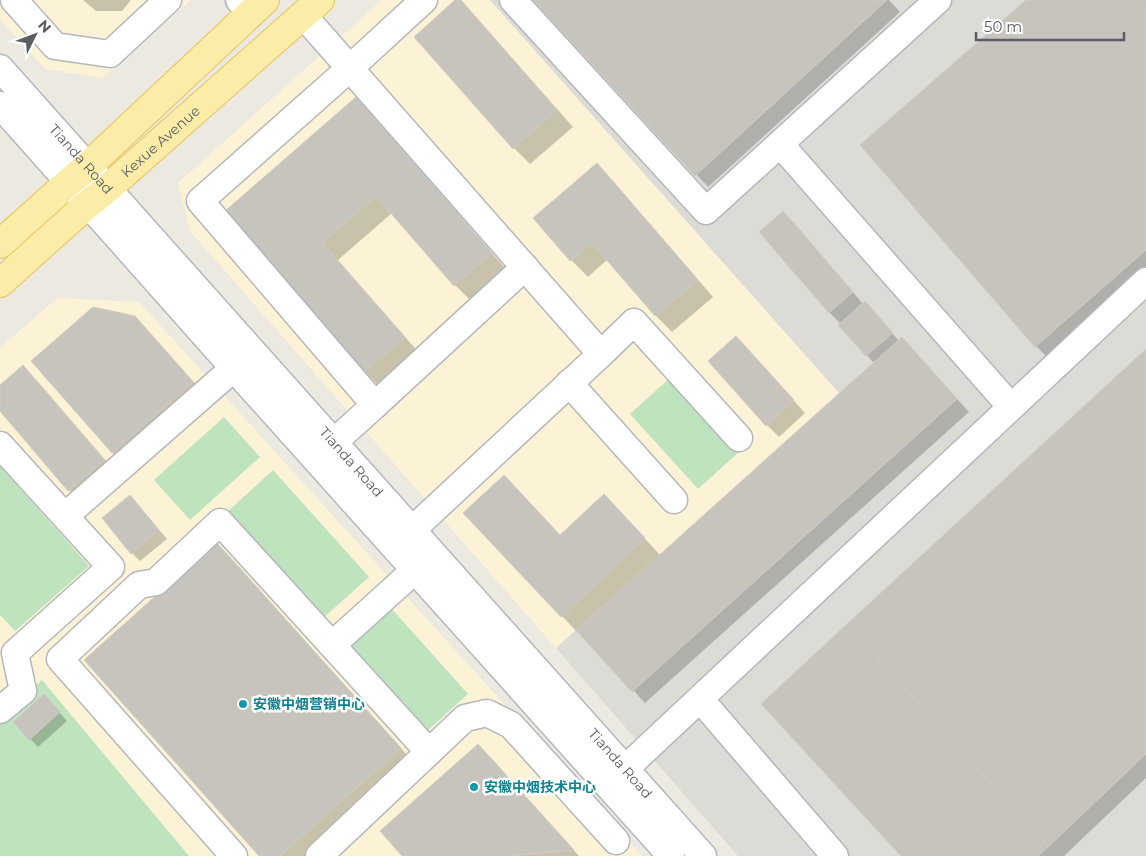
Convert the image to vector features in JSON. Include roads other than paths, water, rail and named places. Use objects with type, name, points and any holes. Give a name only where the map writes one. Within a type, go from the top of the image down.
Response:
[{"type":"main road","points":[[0,244],[78,174],[252,5]]},
{"type":"main road","name":"Kexue Avenue","points":[[0,283],[312,7]]},
{"type":"street","points":[[14,0],[55,46],[110,54],[168,0]]},
{"type":"street","points":[[375,405],[200,201],[424,0]]},
{"type":"street","points":[[513,0],[706,211],[938,0]]},
{"type":"street","points":[[312,7],[350,68],[601,354]]},
{"type":"street","name":"Tianda Road","points":[[0,68],[78,174],[334,442],[412,530],[616,777],[638,820],[671,856]]},
{"type":"street","name":"Tianda Road","points":[[0,105],[78,174]]},
{"type":"street","points":[[780,144],[1011,408]]},
{"type":"street","name":"Tianda Road","points":[[98,196],[234,368],[414,570],[616,777],[703,856]]},
{"type":"street","points":[[334,442],[525,267]]},
{"type":"street","points":[[616,777],[1146,281]]},
{"type":"street","points":[[412,530],[634,322],[739,438]]},
{"type":"street","points":[[64,516],[234,368]]},
{"type":"street","points":[[569,383],[674,500]]},
{"type":"street","points":[[0,445],[111,567],[8,645],[23,690],[0,710]]},
{"type":"street","points":[[230,855],[60,659],[139,585],[156,582],[220,522],[429,752]]},
{"type":"street","points":[[332,645],[414,570]]},
{"type":"street","points":[[700,699],[835,856]]},
{"type":"street","points":[[319,856],[465,718],[487,713],[512,725],[608,849],[638,820]]},
{"type":"place","name":"安徽中烟营销中心","points":[[243,704]]},
{"type":"place","name":"安徽中烟技术中心","points":[[474,787]]}]
